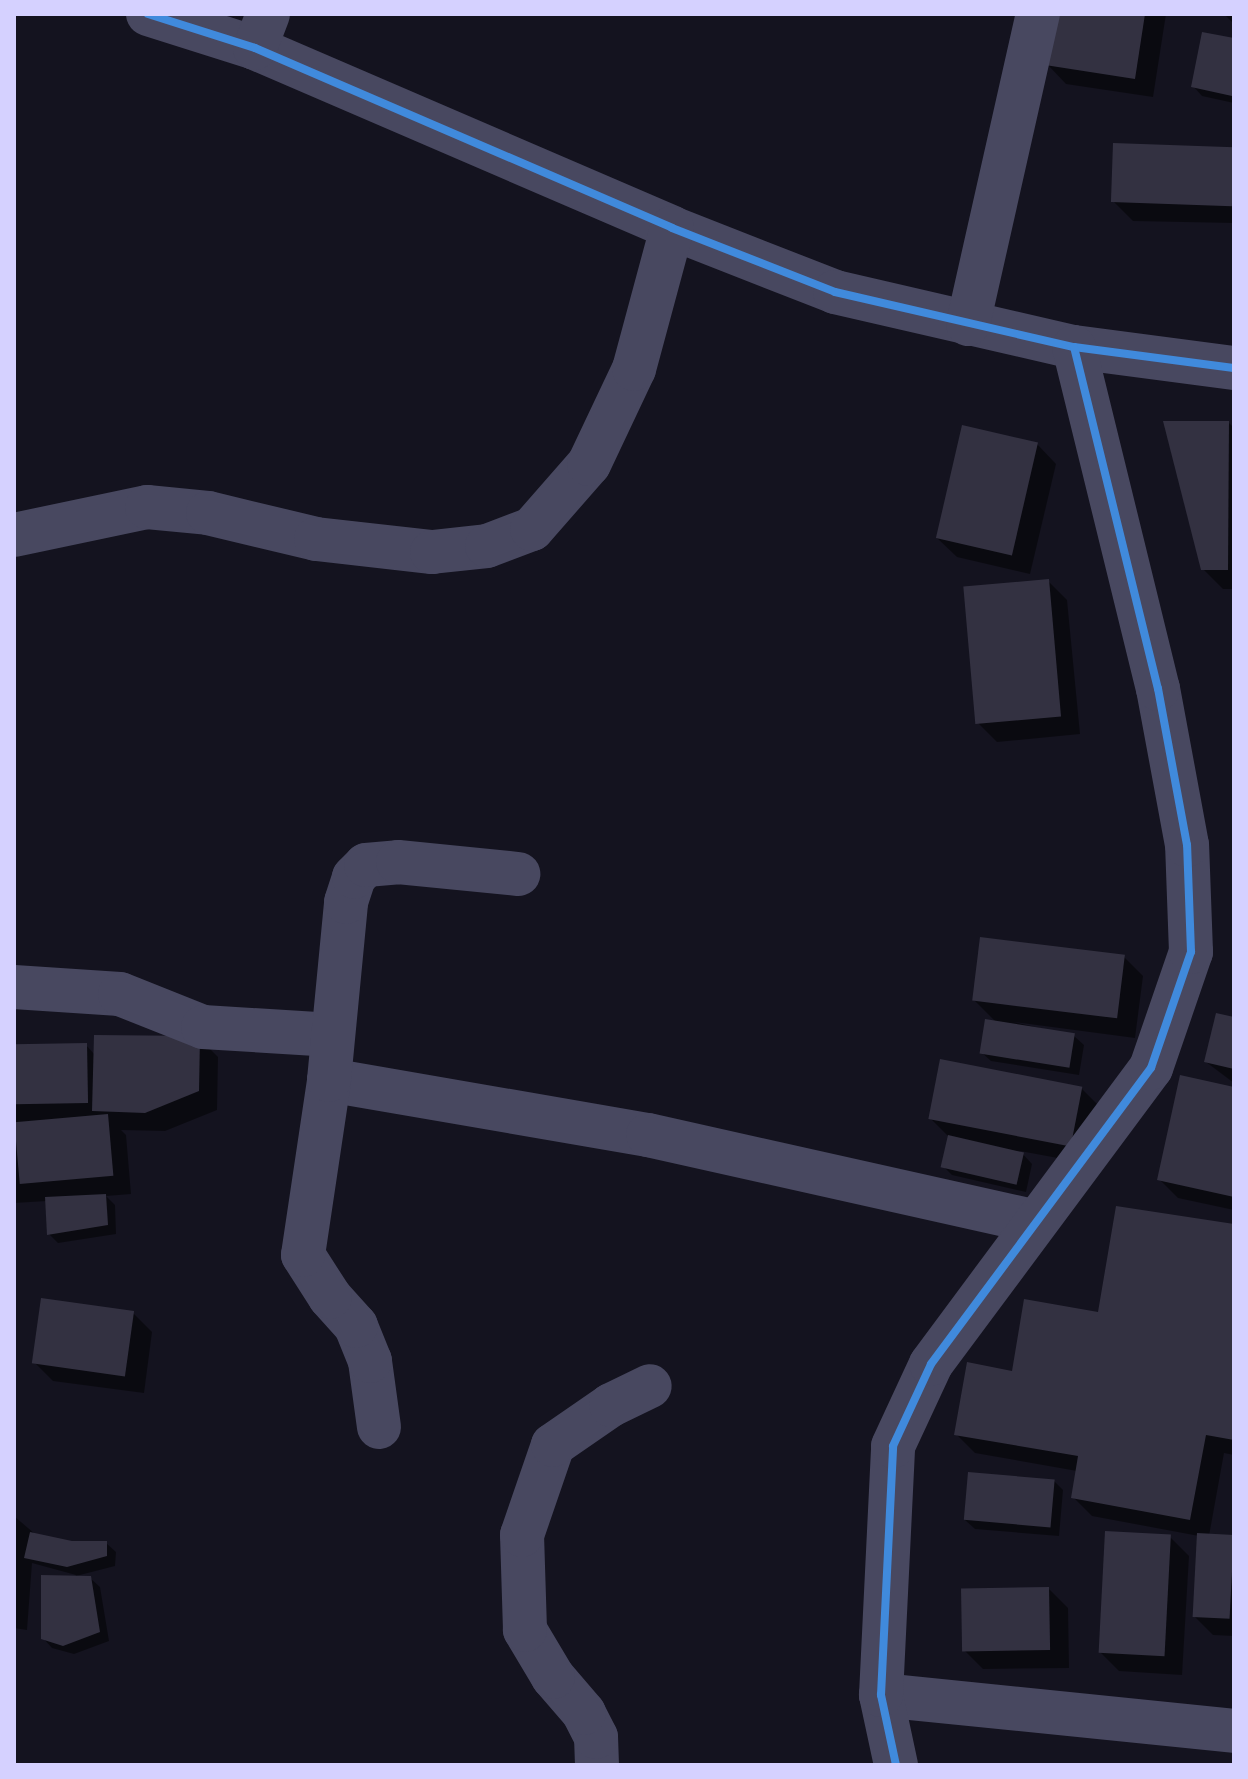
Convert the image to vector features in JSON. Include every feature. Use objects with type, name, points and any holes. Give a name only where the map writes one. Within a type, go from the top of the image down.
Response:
[{"type":"street","points":[[148,14],[262,31],[672,228],[835,292],[1074,347],[1234,368]]},
{"type":"street","points":[[968,324],[1038,14]]},
{"type":"street","points":[[14,535],[147,507],[208,513],[316,539],[432,552],[487,546],[532,529],[589,464],[634,369],[672,228]]},
{"type":"street","points":[[896,1765],[881,1695],[893,1446],[931,1364],[1032,1221],[1089,1155],[1151,1068],[1191,952],[1187,845],[1158,689],[1074,347]]},
{"type":"street","points":[[379,1427],[370,1361],[356,1326],[330,1297],[303,1255],[329,1080],[346,902],[354,877],[366,865],[398,862],[518,874]]},
{"type":"street","points":[[14,987],[120,994],[203,1027],[333,1035]]},
{"type":"street","points":[[329,1080],[648,1135],[1032,1221]]},
{"type":"street","points":[[597,1765],[596,1737],[584,1713],[553,1677],[525,1630],[522,1535],[553,1445],[611,1405],[650,1386]]},
{"type":"street","points":[[881,1695],[1234,1731]]},
{"type":"building","points":[[1052,14],[1145,14],[1135,79],[1045,65]]},
{"type":"building","points":[[1202,32],[1234,38],[1232,96],[1191,87]]},
{"type":"building","points":[[1113,143],[1234,147],[1232,206],[1111,202]]},
{"type":"building","points":[[1163,421],[1229,421],[1228,570],[1201,570]]},
{"type":"building","points":[[962,425],[1038,443],[1012,556],[936,538]]},
{"type":"building","points":[[1049,579],[1061,716],[975,724],[963,586]]},
{"type":"building","points":[[980,937],[1125,955],[1117,1018],[972,1001]]},
{"type":"building","points":[[1216,1013],[1234,1017],[1234,1069],[1204,1062]]},
{"type":"building","points":[[985,1019],[1075,1033],[1069,1068],[980,1054]]},
{"type":"building","points":[[94,1035],[200,1036],[199,1091],[145,1113],[92,1111]]},
{"type":"building","points":[[87,1043],[88,1103],[15,1104],[14,1044]]},
{"type":"building","points":[[940,1059],[1082,1087],[1071,1147],[928,1119]]},
{"type":"building","points":[[1180,1075],[1234,1087],[1234,1197],[1157,1180]]},
{"type":"building","points":[[108,1114],[113,1176],[20,1184],[14,1122]]},
{"type":"building","points":[[948,1135],[1024,1153],[1017,1185],[941,1167]]},
{"type":"building","points":[[106,1194],[108,1225],[47,1235],[45,1197]]},
{"type":"building","points":[[1116,1206],[1234,1224],[1234,1440],[1206,1435],[1190,1520],[1071,1498],[1078,1456],[954,1435],[967,1362],[1012,1371],[1024,1299],[1098,1312]]},
{"type":"building","points":[[41,1298],[134,1311],[125,1376],[32,1363]]},
{"type":"building","points":[[968,1472],[1055,1480],[1050,1527],[964,1520]]},
{"type":"building","points":[[1105,1531],[1171,1534],[1165,1656],[1099,1653]]},
{"type":"building","points":[[30,1532],[72,1541],[107,1541],[107,1556],[67,1567],[24,1558]]},
{"type":"building","points":[[1197,1533],[1234,1535],[1230,1619],[1193,1617]]},
{"type":"building","points":[[41,1575],[91,1576],[100,1632],[63,1646],[41,1639]]},
{"type":"building","points":[[1049,1587],[1050,1650],[962,1652],[961,1589]]},
{"type":"cycle path","points":[[148,14],[255,48],[672,228],[835,292],[1074,347],[1234,368]]},
{"type":"cycle path","points":[[896,1765],[881,1695],[893,1446],[931,1364],[1151,1068],[1191,952],[1187,845],[1158,689],[1074,347]]}]
